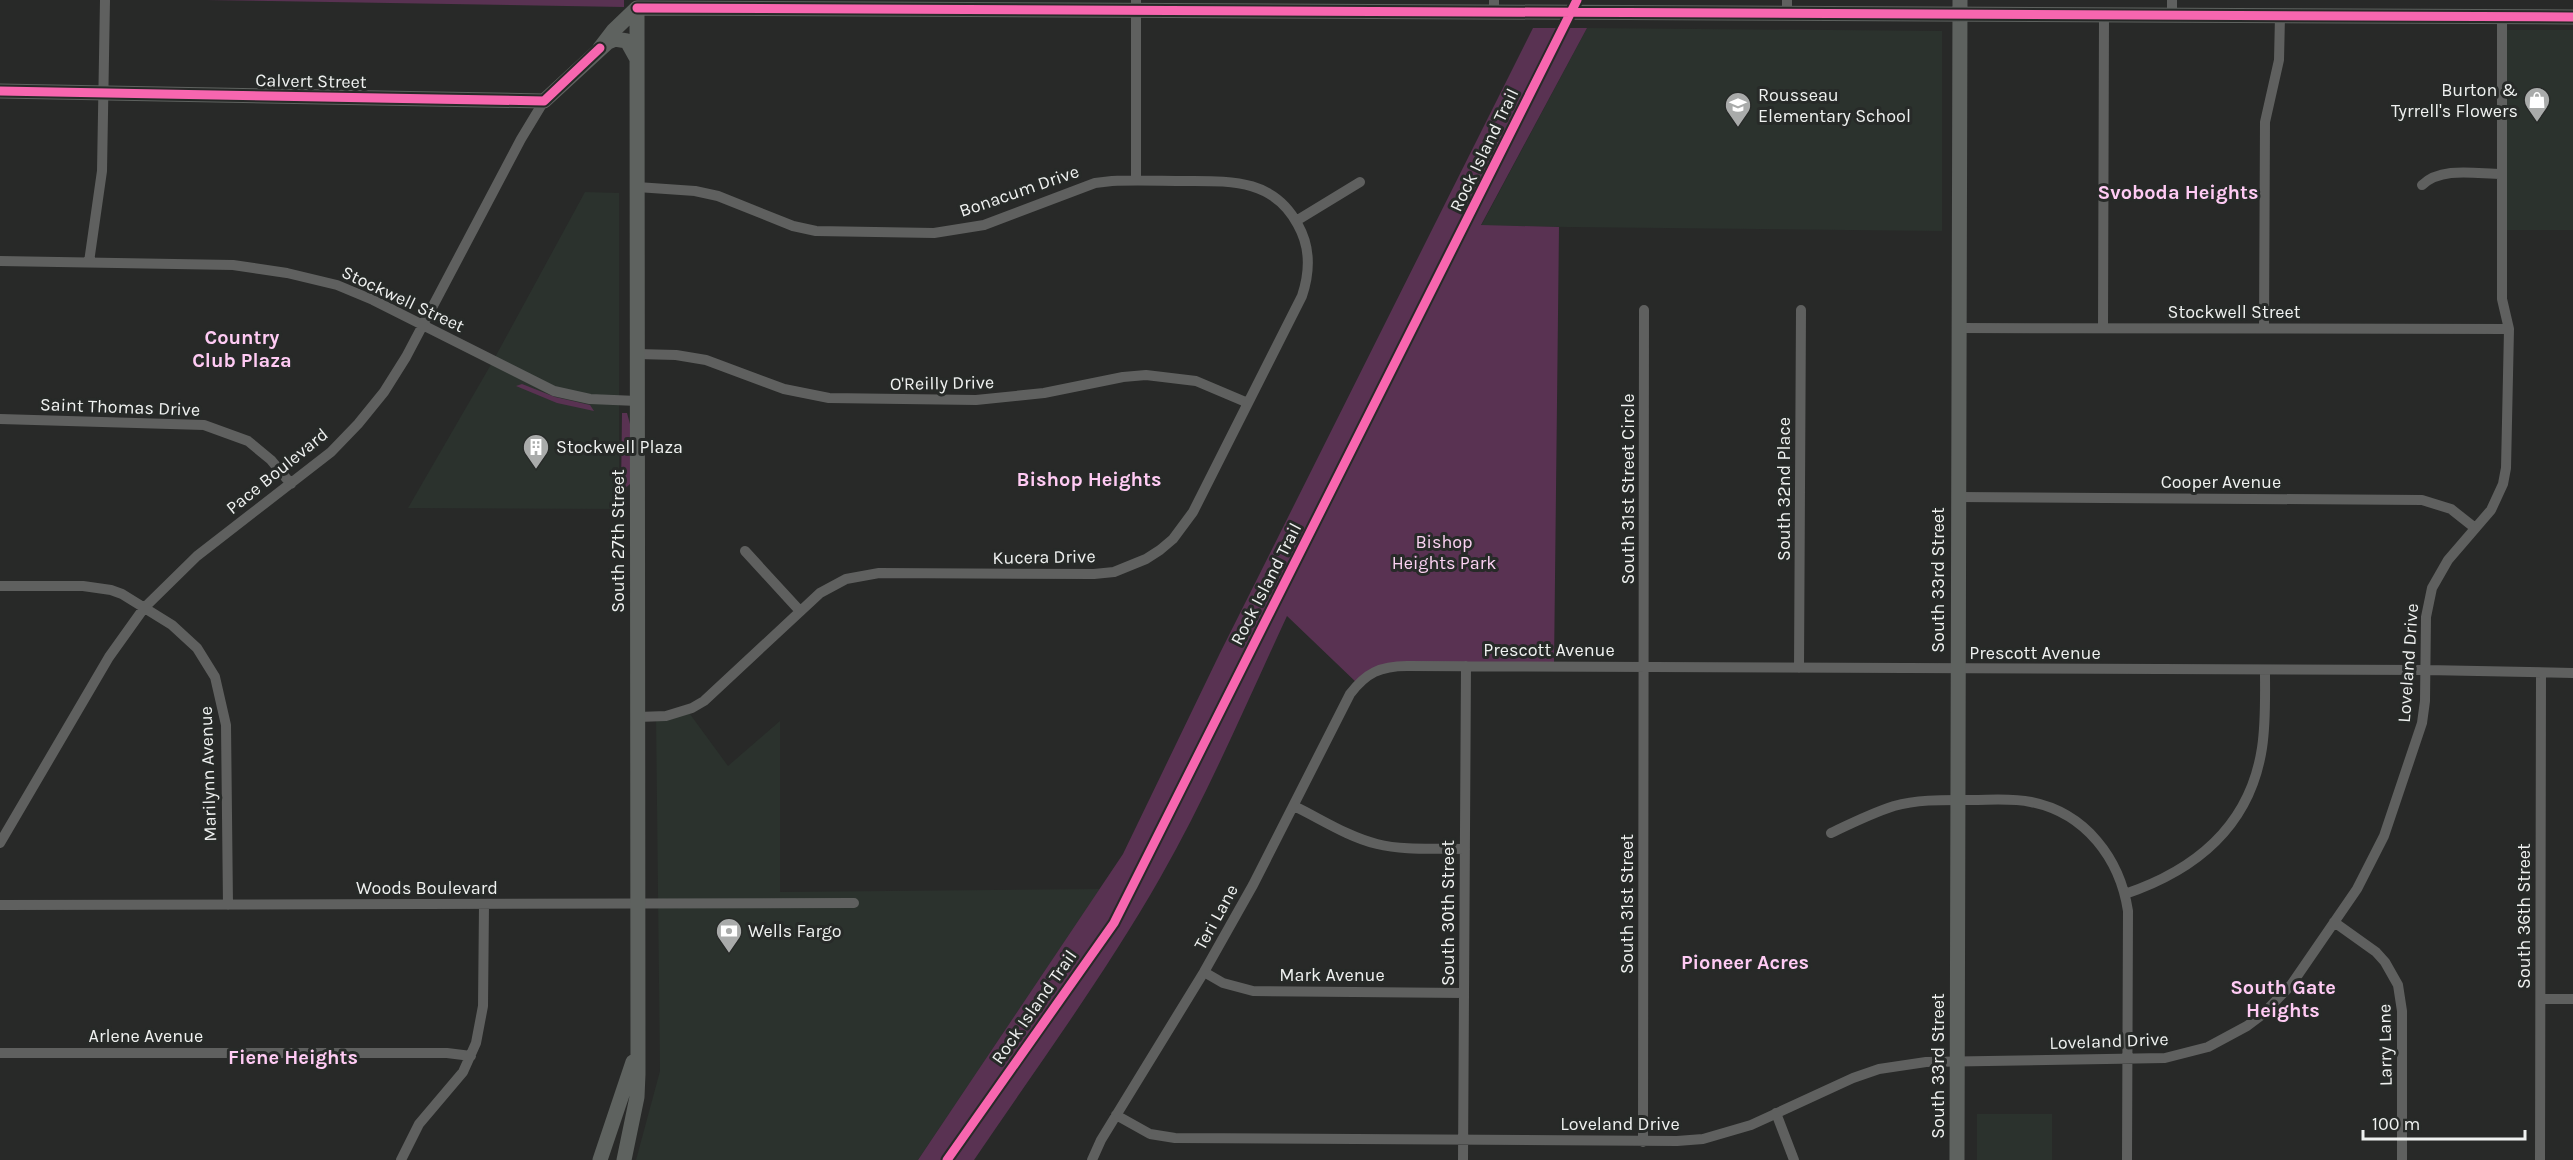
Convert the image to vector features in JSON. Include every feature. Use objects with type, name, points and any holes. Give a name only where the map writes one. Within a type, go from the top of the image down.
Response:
[{"type":"street","points":[[89,262],[100,196],[105,0]]},
{"type":"street","points":[[2172,0],[2172,16]]},
{"type":"street","points":[[544,101],[600,48],[613,31],[637,8],[806,4],[1787,7],[1960,8],[2104,16],[2573,17]]},
{"type":"street","points":[[1136,5],[1136,180]]},
{"type":"street","name":"South 27th Street","points":[[624,1160],[637,1097],[638,1039],[637,8]]},
{"type":"street","name":"South 33rd Street","points":[[1957,1160],[1960,8]]},
{"type":"street","points":[[2103,328],[2104,16]]},
{"type":"street","points":[[2264,328],[2265,122],[2279,60],[2280,16]]},
{"type":"street","name":"Loveland Drive","points":[[1116,1115],[1150,1134],[1175,1138],[1643,1142],[1703,1138],[1726,1133],[1776,1113],[1853,1078],[1903,1064],[2165,1058],[2208,1047],[2247,1026],[2291,985],[2372,863],[2384,836],[2422,723],[2426,670],[2426,617],[2432,588],[2448,560],[2498,499],[2506,468],[2509,329],[2502,299],[2502,17]]},
{"type":"street","points":[[600,48],[615,39],[624,40],[631,45],[637,59]]},
{"type":"street","name":"Calvert Street","points":[[0,91],[544,101]]},
{"type":"street","name":"Pace Boulevard","points":[[0,843],[108,657],[144,608],[197,556],[331,452],[371,409],[396,375],[521,139],[544,101]]},
{"type":"street","points":[[2422,185],[2430,177],[2443,174],[2502,174]]},
{"type":"street","name":"Bonacum Drive","points":[[637,187],[695,191],[718,196],[781,222],[816,231],[934,233],[984,225],[1095,183],[1136,180],[1232,181],[1249,184],[1279,200],[1296,221]]},
{"type":"street","points":[[1296,221],[1360,182]]},
{"type":"street","name":"Kucera Drive","points":[[638,717],[679,714],[704,701],[800,611],[831,586],[862,575],[1094,574],[1130,567],[1160,550],[1184,526],[1248,403],[1306,283],[1308,256],[1306,243],[1296,221]]},
{"type":"street","name":"Stockwell Street","points":[[0,261],[233,265],[320,280],[357,293],[554,391],[590,399],[638,401]]},
{"type":"street","name":"South 31st Street Circle","points":[[1644,310],[1644,667]]},
{"type":"street","name":"South 32nd Place","points":[[1799,668],[1801,310]]},
{"type":"street","name":"Stockwell Street","points":[[1959,328],[2509,329]]},
{"type":"street","name":"O'Reilly Drive","points":[[637,354],[706,360],[784,389],[829,398],[976,400],[1022,396],[1123,377],[1146,375],[1196,381],[1248,403]]},
{"type":"street","name":"Saint Thomas Drive","points":[[0,419],[204,425],[248,441],[271,460],[291,484]]},
{"type":"street","name":"Cooper Avenue","points":[[1958,497],[2422,500],[2451,509],[2475,528]]},
{"type":"street","points":[[745,550],[800,611]]},
{"type":"street","name":"Marilynn Avenue","points":[[0,586],[97,587],[122,594],[172,625],[197,648],[215,677],[226,724],[228,905]]},
{"type":"street","name":"Prescott Avenue","points":[[1358,684],[1367,675],[1380,668],[1466,666],[2426,670],[2573,673]]},
{"type":"street","name":"South 30th Street","points":[[1463,1160],[1466,666]]},
{"type":"street","name":"South 31st Street","points":[[1643,1142],[1644,667]]},
{"type":"street","points":[[2125,894],[2156,884],[2197,859],[2228,827],[2239,810],[2256,773],[2262,750],[2265,670]]},
{"type":"street","name":"South 36th Street","points":[[2540,1160],[2541,673]]},
{"type":"street","name":"Teri Lane","points":[[1092,1160],[1101,1140],[1204,972],[1294,806],[1350,694],[1358,684]]},
{"type":"street","points":[[1831,833],[1896,806],[1916,802],[2015,800],[2032,802],[2064,814],[2092,835],[2114,865],[2125,894],[2128,911],[2127,1160]]},
{"type":"street","points":[[1294,806],[1359,839],[1378,844],[1398,848],[1465,849]]},
{"type":"street","name":"Woods Boulevard","points":[[0,905],[854,903]]},
{"type":"street","points":[[401,1160],[419,1124],[456,1082],[471,1056],[479,1032],[483,1006],[484,905]]},
{"type":"street","name":"Larry Lane","points":[[2334,922],[2376,952],[2398,984],[2402,1011],[2402,1160]]},
{"type":"street","name":"Mark Avenue","points":[[1204,972],[1223,983],[1253,991],[1464,993]]},
{"type":"street","points":[[2541,999],[2573,999]]},
{"type":"street","name":"South 27th Street","points":[[600,1160],[629,1076],[638,1039]]},
{"type":"street","name":"Arlene Avenue","points":[[0,1053],[447,1053],[471,1056]]},
{"type":"street","points":[[1776,1113],[1794,1160]]},
{"type":"street","points":[[610,1132],[610,1146],[616,1160]]},
{"type":"shaded area","name":"Rousseau Elementary School","points":[[1587,28],[1942,31],[1942,231],[1481,226]]},
{"type":"shaded area","points":[[2502,30],[2573,30],[2573,230],[2502,230]]},
{"type":"shaded area","points":[[585,192],[619,193],[619,509],[408,508],[493,361]]},
{"type":"shaded area","points":[[687,710],[728,766],[780,721],[780,892],[1100,889],[918,1160],[636,1160],[660,1071],[656,716]]},
{"type":"shaded area","points":[[1977,1114],[2052,1114],[2052,1160],[1977,1160]]},
{"type":"green space","points":[[206,0],[624,0],[624,7]]},
{"type":"green space","name":"Bishop Heights Park","points":[[1533,28],[1587,28],[1481,225],[1559,227],[1554,666],[1393,666],[1358,684],[1287,616],[1226,749],[1178,846],[1139,914],[1070,1021],[974,1160],[918,1160],[1123,854],[1220,653]]},
{"type":"green space","points":[[522,384],[555,397],[590,405],[594,411],[557,403],[516,386]]},
{"type":"green space","points":[[622,413],[627,413],[630,424],[630,484],[621,492]]},
{"type":"cycle path","name":"Rock Island Trail","points":[[947,1160],[1114,923],[1577,0]]},
{"type":"cycle path","points":[[637,8],[2573,17]]},
{"type":"cycle path","points":[[0,91],[544,101],[600,48]]},
{"type":"place","name":"Burton & Tyrrell's Flowers","points":[[2537,123]]},
{"type":"place","name":"Rousseau Elementary School","points":[[1738,128]]},
{"type":"place","name":"Stockwell Plaza","points":[[536,470]]},
{"type":"place","name":"Wells Fargo","points":[[729,954]]},
{"type":"district","name":"Svoboda Heights","points":[[2178,192]]},
{"type":"district","name":"Country Club Plaza","points":[[242,348]]},
{"type":"district","name":"Bishop Heights","points":[[1089,479]]},
{"type":"district","name":"Pioneer Acres","points":[[1745,962]]},
{"type":"district","name":"South Gate Heights","points":[[2283,998]]},
{"type":"district","name":"Fiene Heights","points":[[293,1057]]}]
